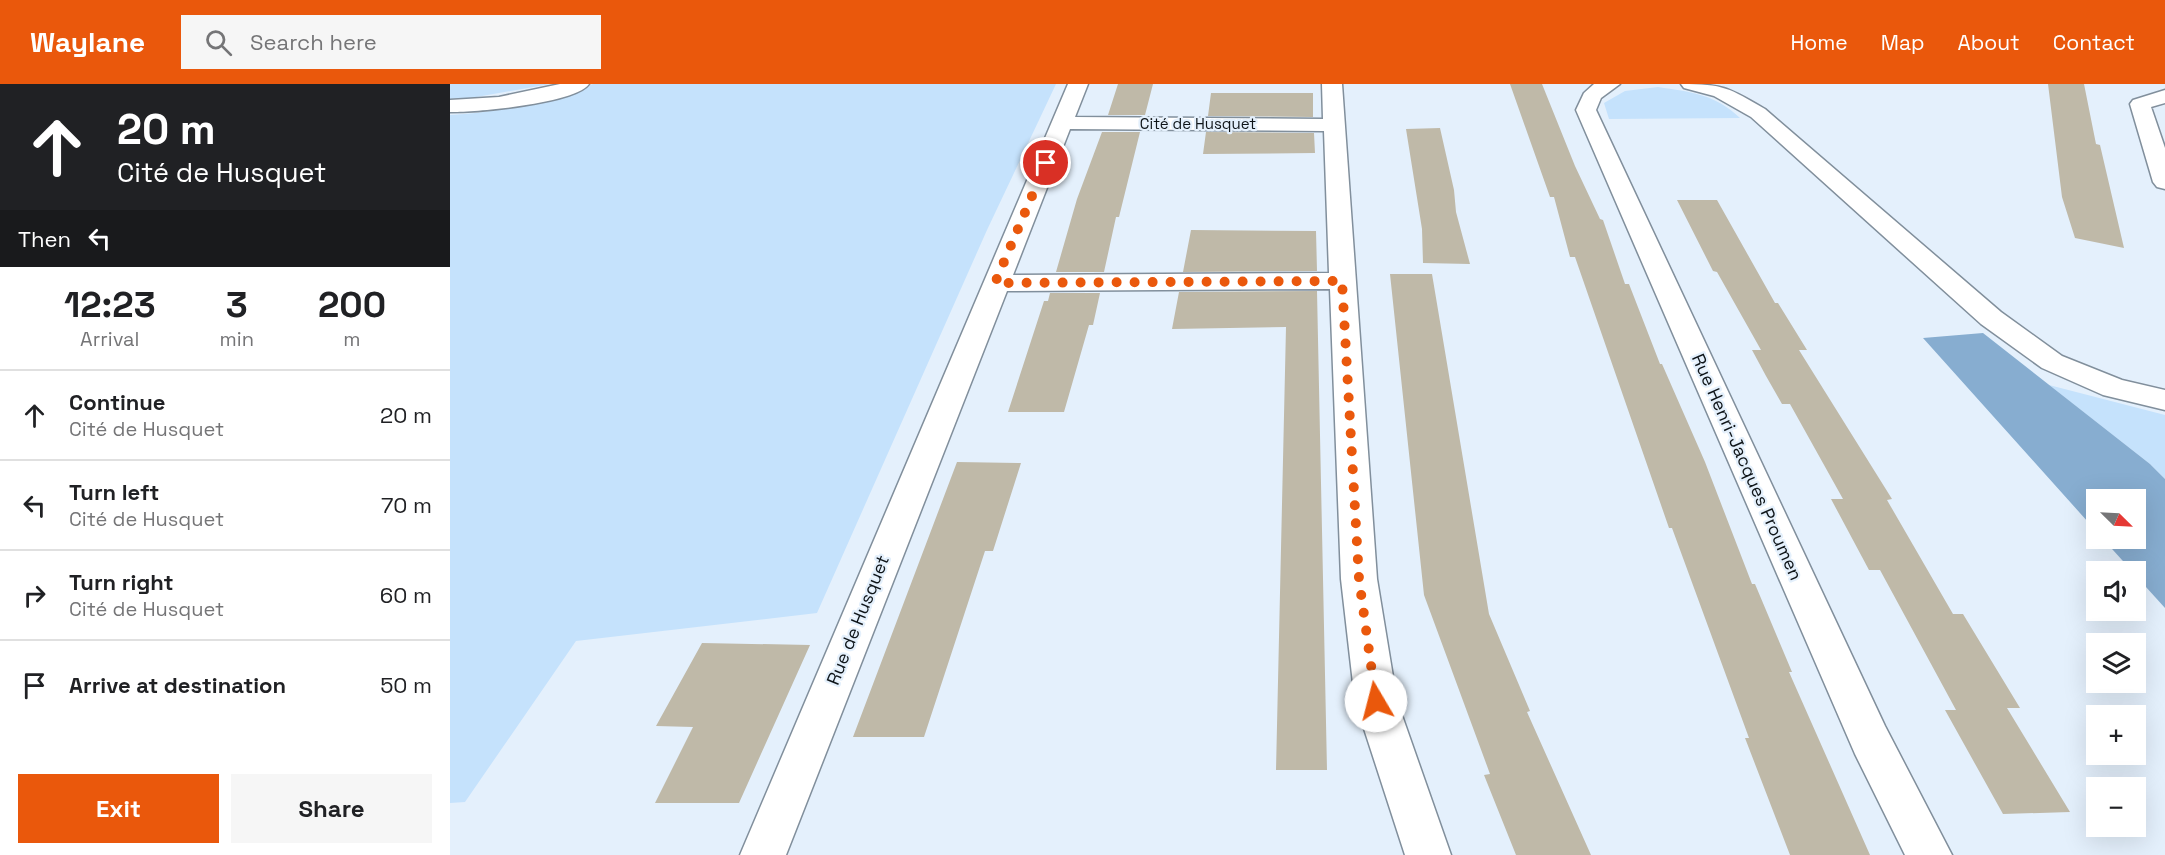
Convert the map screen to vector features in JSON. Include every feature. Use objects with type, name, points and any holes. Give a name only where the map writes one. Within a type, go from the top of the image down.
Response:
[{"type":"street","points":[[450,106],[504,102],[539,96],[579,84]]},
{"type":"street","points":[[1078,84],[995,283],[1342,281]]},
{"type":"street","points":[[1332,84],[1359,579],[1376,701],[1428,855]]},
{"type":"street","name":"Rue Henri-Jacques Proumen","points":[[1610,84],[1599,89],[1588,99],[1586,110],[1869,740],[1929,855]]},
{"type":"street","points":[[1691,84],[1721,92],[1758,113],[1991,318],[2052,362],[2114,388],[2165,400]]},
{"type":"street","points":[[2132,84],[2165,182]]},
{"type":"street","points":[[2140,104],[2165,96]]},
{"type":"street","name":"Cité de Husquet","points":[[1063,123],[1334,125]]},
{"type":"street","name":"Rue de Husquet","points":[[763,855],[995,283]]},
{"type":"shaded area","points":[[450,84],[550,84],[471,98],[450,99]]},
{"type":"shaded area","points":[[593,84],[1056,84],[987,230],[817,613],[576,641],[465,802],[450,803],[450,115],[486,112],[523,105]]},
{"type":"shaded area","points":[[1658,87],[1702,95],[1731,110],[1740,118],[1609,119],[1604,103],[1625,91]]},
{"type":"shaded area","points":[[1983,333],[2150,464],[2165,479],[2165,608],[2146,587],[2146,561],[2123,561],[2112,549],[2146,549],[2146,489],[2086,489],[2086,520],[1923,338]]},
{"type":"shaded area","points":[[2049,385],[2165,415],[2165,479],[2150,464]]},
{"type":"building","points":[[1118,84],[1153,84],[1145,115],[1108,115]]},
{"type":"building","points":[[1510,84],[1542,84],[1575,166],[1600,219],[1603,220],[1625,284],[1629,284],[1660,364],[1662,364],[1705,462],[1752,584],[1755,584],[1792,672],[1789,672],[1870,855],[1790,855],[1745,738],[1749,738],[1672,528],[1669,528],[1575,257],[1570,257],[1554,197],[1550,197]]},
{"type":"building","points":[[2048,84],[2084,84],[2096,144],[2100,145],[2124,248],[2075,238],[2062,197]]},
{"type":"building","points":[[1211,93],[1313,93],[1313,117],[1208,116]]},
{"type":"building","points":[[1440,128],[1454,190],[1456,212],[1470,264],[1423,263],[1422,229],[1406,129]]},
{"type":"building","points":[[1102,132],[1140,132],[1119,217],[1116,217],[1104,272],[1056,272],[1077,199]]},
{"type":"building","points":[[1206,132],[1314,133],[1315,153],[1203,154]]},
{"type":"building","points":[[1677,200],[1717,200],[1775,303],[1778,303],[1807,350],[1799,350],[1892,499],[1887,500],[1953,614],[1963,614],[2020,708],[2007,708],[2070,812],[2003,814],[1945,710],[1956,710],[1880,570],[1869,570],[1831,499],[1843,499],[1790,404],[1782,404],[1766,376],[1752,350],[1761,350],[1717,272],[1713,271]]},
{"type":"building","points":[[1191,230],[1316,231],[1317,271],[1183,272]]},
{"type":"building","points":[[1390,274],[1432,274],[1489,614],[1530,711],[1527,712],[1591,855],[1516,855],[1484,775],[1490,774],[1424,595]]},
{"type":"building","points":[[1317,291],[1327,770],[1276,770],[1286,327],[1172,329],[1179,292]]},
{"type":"building","points":[[1050,293],[1100,293],[1093,325],[1089,325],[1064,412],[1008,412],[1044,301],[1048,301]]},
{"type":"building","points":[[957,462],[1021,463],[993,551],[985,551],[924,737],[853,737]]},
{"type":"building","points":[[702,643],[810,645],[739,803],[655,803],[693,727],[656,726]]},
{"type":"route","points":[[1046,163],[995,283],[1342,281],[1359,579],[1376,701]]}]
